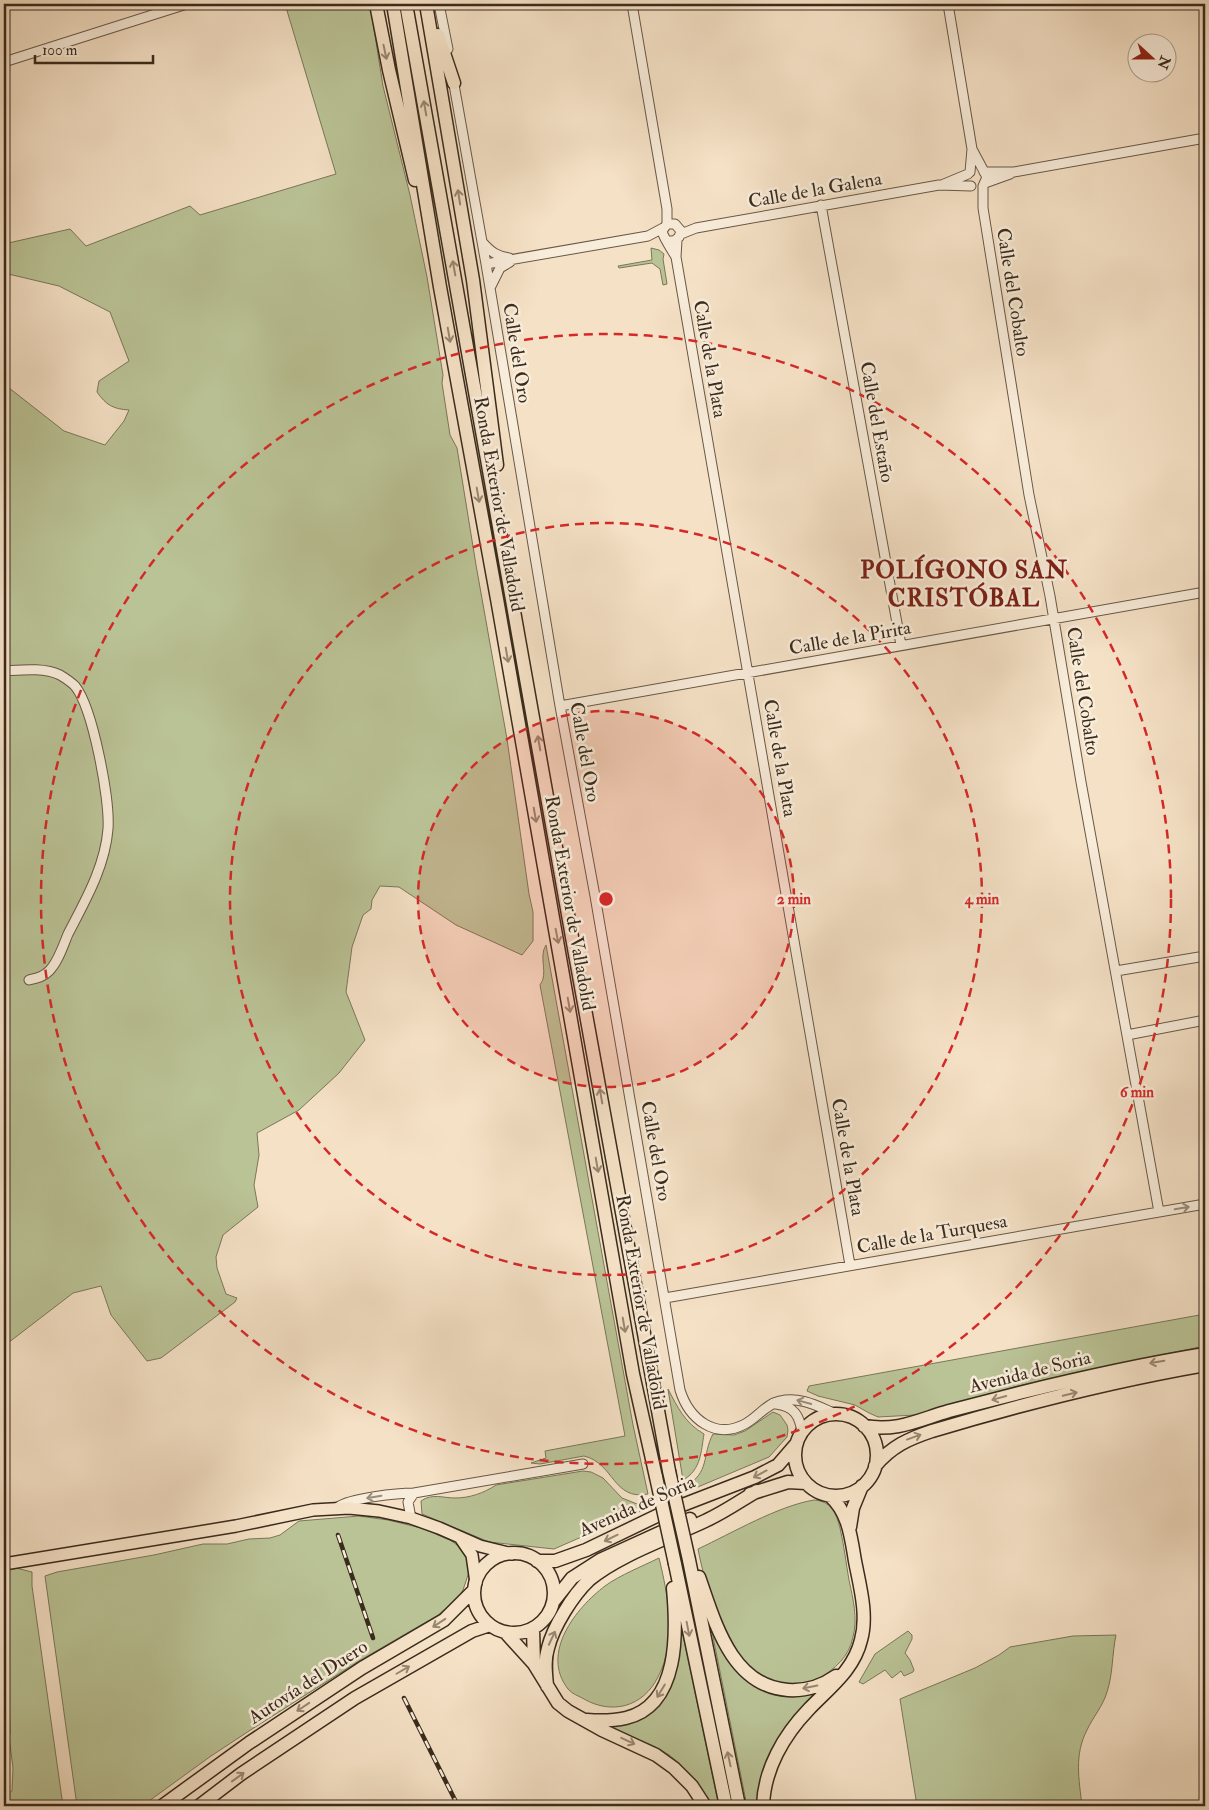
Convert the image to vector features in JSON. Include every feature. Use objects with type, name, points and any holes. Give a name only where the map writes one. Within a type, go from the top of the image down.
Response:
[{"type":"highway","points":[[376,4],[389,70],[440,287]]},
{"type":"highway","name":"Ronda Exterior de Valladolid","points":[[393,4],[440,287],[633,1374],[726,1806]]},
{"type":"highway","name":"Ronda Exterior de Valladolid","points":[[406,4],[669,1471],[739,1806]]},
{"type":"highway","points":[[426,4],[474,290],[499,485],[499,522]]},
{"type":"highway","points":[[430,4],[454,83]]},
{"type":"highway","name":"Avenida de Soria","points":[[864,1426],[884,1429],[899,1426],[1021,1392],[1155,1362],[1205,1354]]},
{"type":"highway","name":"Avenida de Soria","points":[[875,1466],[892,1450],[908,1439],[1083,1390],[1158,1373],[1205,1365]]},
{"type":"highway","points":[[763,1806],[769,1772],[786,1737],[840,1678],[851,1663],[861,1641],[864,1620],[860,1592],[850,1534],[841,1508],[830,1496],[813,1489],[806,1483],[800,1475],[796,1464],[799,1438],[808,1425],[818,1418],[836,1414],[848,1416],[864,1426],[872,1436],[876,1447],[875,1466],[863,1486],[851,1515],[850,1534]]},
{"type":"highway","name":"Avenida de Soria","points":[[537,1561],[555,1561],[586,1550],[667,1511],[756,1478],[778,1464],[799,1438]]},
{"type":"highway","name":"Avenida de Soria","points":[[553,1602],[572,1578],[600,1560],[758,1490],[788,1482],[806,1483]]},
{"type":"highway","points":[[830,1496],[845,1495],[863,1486]]},
{"type":"highway","points":[[547,1686],[545,1665],[548,1647],[561,1618],[575,1596],[589,1580],[620,1560],[707,1520],[758,1490]]},
{"type":"highway","points":[[503,1555],[527,1556],[537,1561],[543,1566],[553,1586],[553,1602],[542,1622],[520,1633],[505,1632],[490,1625],[482,1618],[477,1608],[475,1586],[479,1574],[488,1563],[503,1555]]},
{"type":"highway","points":[[689,1560],[697,1571],[716,1625],[735,1660],[754,1680],[780,1689],[794,1690],[807,1688],[818,1686],[832,1679],[851,1663]]},
{"type":"highway","points":[[585,1720],[607,1721],[628,1718],[645,1710],[658,1697],[668,1678],[673,1652],[676,1627],[672,1580],[675,1564]]},
{"type":"highway","name":"Autovía del Duero","points":[[162,1806],[356,1672],[444,1620],[475,1586]]},
{"type":"highway","name":"Autovía del Duero","points":[[199,1806],[241,1774],[361,1694],[472,1631],[490,1625]]},
{"type":"highway","points":[[533,1628],[534,1664]]},
{"type":"highway","points":[[505,1632],[534,1664],[558,1703],[568,1711],[602,1730],[656,1755],[692,1786],[705,1806]]},
{"type":"main road","points":[[4,1564],[236,1526],[313,1510],[336,1509],[363,1509],[411,1518],[480,1546],[512,1554]]},
{"type":"main road","points":[[459,1538],[472,1555],[475,1586]]},
{"type":"street","points":[[4,62],[187,4]]},
{"type":"street","name":"Calle del Oro","points":[[439,4],[483,243],[560,706],[680,1390],[686,1405],[694,1416],[712,1427],[730,1429],[747,1423],[771,1404],[793,1399],[807,1402],[836,1414]]},
{"type":"street","points":[[486,264],[672,232],[632,4]]},
{"type":"street","points":[[948,4],[972,149],[968,181],[978,186],[986,177],[972,149]]},
{"type":"street","name":"Calle de la Galena","points":[[672,232],[940,185],[978,186],[1014,172],[1205,138]]},
{"type":"street","points":[[969,173],[975,168],[983,171]]},
{"type":"street","name":"Calle de la Galena","points":[[983,171],[1014,172]]},
{"type":"street","name":"Calle de la Galena","points":[[940,185],[969,173]]},
{"type":"street","name":"Calle del Cobalto","points":[[978,186],[1029,495],[1054,618],[1159,1212]]},
{"type":"street","name":"Calle del Estaño","points":[[821,205],[901,646]]},
{"type":"street","name":"Calle de la Plata","points":[[672,232],[850,1265]]},
{"type":"street","points":[[483,243],[490,251],[500,256],[514,259]]},
{"type":"street","points":[[490,287],[500,268],[514,259]]},
{"type":"street","name":"Calle de la Pirita","points":[[560,706],[1205,592]]},
{"type":"street","points":[[4,671],[53,672],[74,685],[92,722],[107,809],[108,827],[104,852],[86,899],[54,965],[42,976],[29,980]]},
{"type":"street","points":[[1116,971],[1205,956]]},
{"type":"street","points":[[1127,1035],[1205,1020]]},
{"type":"street","name":"Calle de la Turquesa","points":[[665,1298],[1205,1204]]},
{"type":"street","points":[[771,1404],[788,1406],[793,1410],[800,1422],[799,1438]]},
{"type":"street","points":[[336,1509],[342,1504],[352,1501],[400,1493],[414,1493],[583,1464]]},
{"type":"street","points":[[411,1518],[408,1502],[414,1493]]},
{"type":"green space","points":[[285,4],[370,4],[383,86],[410,195],[427,277],[443,375],[442,383],[450,435],[457,448],[507,739],[533,912],[533,941],[522,955],[456,925],[399,887],[380,886],[372,900],[371,909],[363,915],[352,947],[346,992],[365,1040],[339,1073],[299,1110],[257,1133],[259,1155],[254,1185],[258,1207],[223,1235],[216,1257],[217,1268],[226,1294],[237,1298],[235,1302],[161,1358],[147,1361],[111,1315],[101,1286],[73,1293],[4,1346],[4,384],[64,431],[105,445],[124,421],[129,410],[110,406],[97,392],[99,381],[129,361],[110,312],[59,286],[4,273],[4,244],[70,229],[86,246],[190,206],[200,215],[336,174]]},
{"type":"green space","points":[[651,248],[659,250],[664,254],[667,284],[663,285],[660,269],[652,263],[619,268],[618,266],[652,260]]},
{"type":"green space","points":[[546,945],[633,1425],[648,1494],[636,1495],[627,1492],[620,1487],[602,1466],[584,1456],[540,1464],[531,1463],[546,1458],[545,1451],[625,1436],[540,985],[544,976],[543,955]]},
{"type":"green space","points":[[1205,1314],[1205,1346],[1018,1386],[915,1415],[878,1417],[855,1405],[818,1396],[807,1391],[809,1386]]},
{"type":"green space","points":[[668,1389],[687,1420],[704,1434],[697,1466],[683,1480]]},
{"type":"green space","points":[[773,1412],[780,1415],[788,1430],[787,1437],[769,1457],[686,1492],[685,1486],[693,1481],[702,1470],[713,1434],[734,1435],[745,1431]]},
{"type":"green space","points":[[583,1471],[591,1472],[603,1478],[622,1498],[637,1504],[650,1502],[650,1507],[554,1549],[489,1542],[422,1514],[421,1501],[429,1497],[466,1497],[482,1493],[496,1485]]},
{"type":"green space","points":[[814,1500],[829,1505],[838,1523],[843,1541],[853,1601],[854,1630],[851,1644],[845,1656],[824,1675],[811,1683],[794,1685],[778,1683],[767,1680],[757,1674],[735,1650],[711,1599],[698,1549],[770,1514]]},
{"type":"green space","points":[[359,1516],[388,1520],[421,1528],[450,1540],[457,1545],[465,1553],[469,1572],[458,1598],[438,1615],[359,1661],[211,1756],[142,1806],[77,1806],[45,1576],[57,1572],[154,1555],[203,1544],[227,1544],[249,1539],[270,1538],[280,1535],[299,1521]]},
{"type":"green space","points":[[659,1558],[668,1602],[669,1633],[664,1663],[652,1687],[635,1701],[616,1707],[605,1707],[595,1704],[574,1694],[568,1689],[560,1675],[558,1661],[560,1646],[565,1632],[573,1619],[583,1606],[605,1586],[624,1574]]},
{"type":"green space","points":[[16,1568],[32,1572],[32,1586],[63,1806],[7,1806],[9,1793],[12,1791],[13,1768],[9,1737],[9,1687],[4,1646],[4,1571]]},
{"type":"green space","points":[[709,1617],[759,1687],[823,1687],[789,1725],[759,1806],[747,1806]]},
{"type":"green space","points":[[680,1621],[719,1806],[711,1806],[687,1772],[662,1750],[607,1729],[643,1717],[655,1709],[664,1699],[674,1675]]},
{"type":"green space","points":[[908,1631],[912,1635],[912,1639],[905,1653],[910,1660],[913,1672],[904,1676],[901,1671],[892,1678],[885,1670],[863,1684],[859,1682],[875,1654]]},
{"type":"green space","points":[[1116,1635],[1107,1692],[1087,1730],[1080,1749],[1079,1767],[1082,1806],[917,1806],[900,1699],[975,1668],[1010,1647],[1073,1636]]},
{"type":"railway","points":[[338,1535],[373,1638]]},
{"type":"railway","points":[[404,1698],[458,1806]]},
{"type":"district","name":"POLÍGONO SAN CRISTÓBAL","points":[[964,584]]}]
